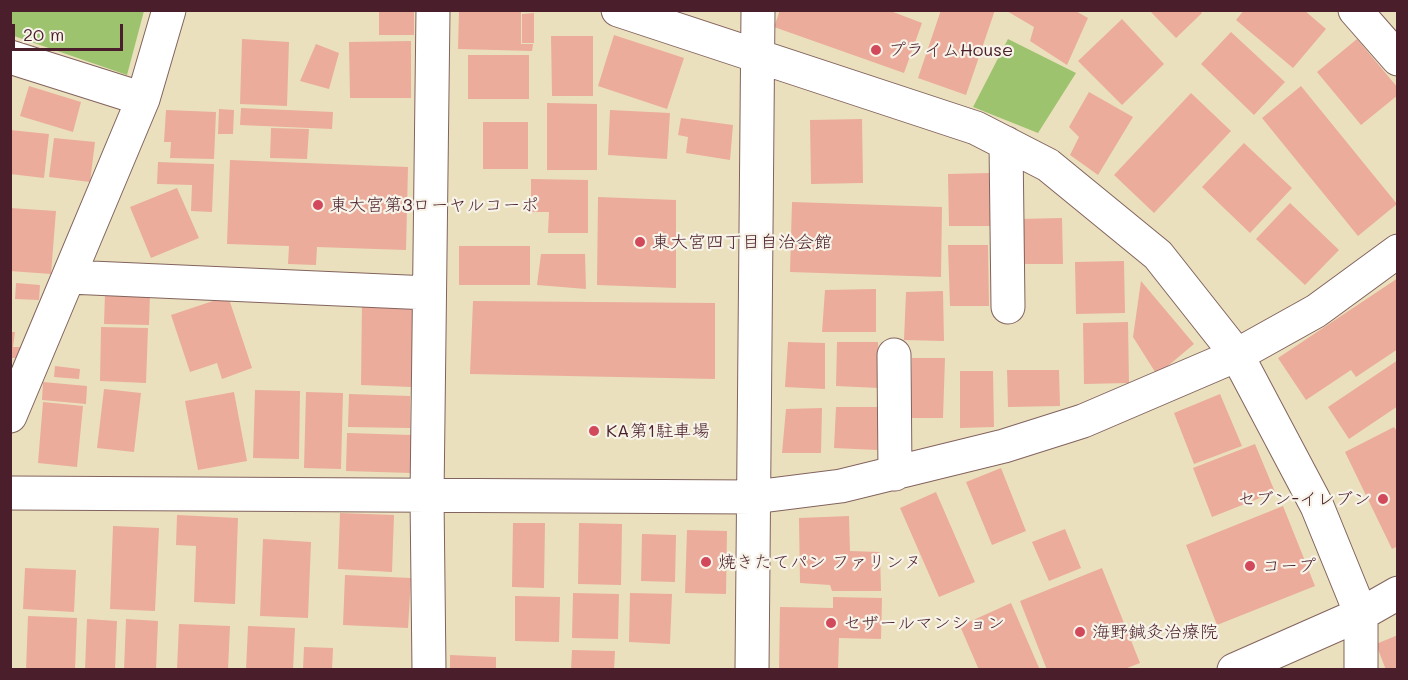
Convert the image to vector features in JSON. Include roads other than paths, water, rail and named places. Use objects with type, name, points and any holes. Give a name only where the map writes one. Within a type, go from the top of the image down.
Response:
[{"type":"street","points":[[10,416],[143,99],[169,10]]},
{"type":"street","points":[[429,669],[427,496],[433,10]]},
{"type":"street","points":[[618,10],[976,128],[1048,165],[1158,255],[1237,355],[1317,506],[1361,614],[1361,669]]},
{"type":"street","points":[[752,669],[758,10]]},
{"type":"street","points":[[1355,10],[1398,59]]},
{"type":"street","points":[[10,57],[143,99]]},
{"type":"street","points":[[1006,143],[1008,307]]},
{"type":"street","points":[[10,493],[754,497],[841,486],[1004,446],[1083,421],[1237,355],[1316,311],[1398,251]]},
{"type":"street","points":[[69,277],[429,292]]},
{"type":"street","points":[[894,355],[895,474]]},
{"type":"street","points":[[1234,669],[1361,614],[1398,593]]},
{"type":"place","name":"プライムHouse","points":[[876,50]]},
{"type":"place","name":"東大宮第3ローヤルコーポ","points":[[318,205]]},
{"type":"place","name":"東大宮四丁目自治会館","points":[[640,242]]},
{"type":"place","name":"KA第1駐車場","points":[[594,431]]},
{"type":"place","name":"セブン-イレブン","points":[[1383,499]]},
{"type":"place","name":"焼きたてパン ファリンヌ","points":[[706,562]]},
{"type":"place","name":"コープ","points":[[1250,566]]},
{"type":"place","name":"セザールマンション","points":[[831,623]]},
{"type":"place","name":"海野鍼灸治療院","points":[[1080,632]]}]
